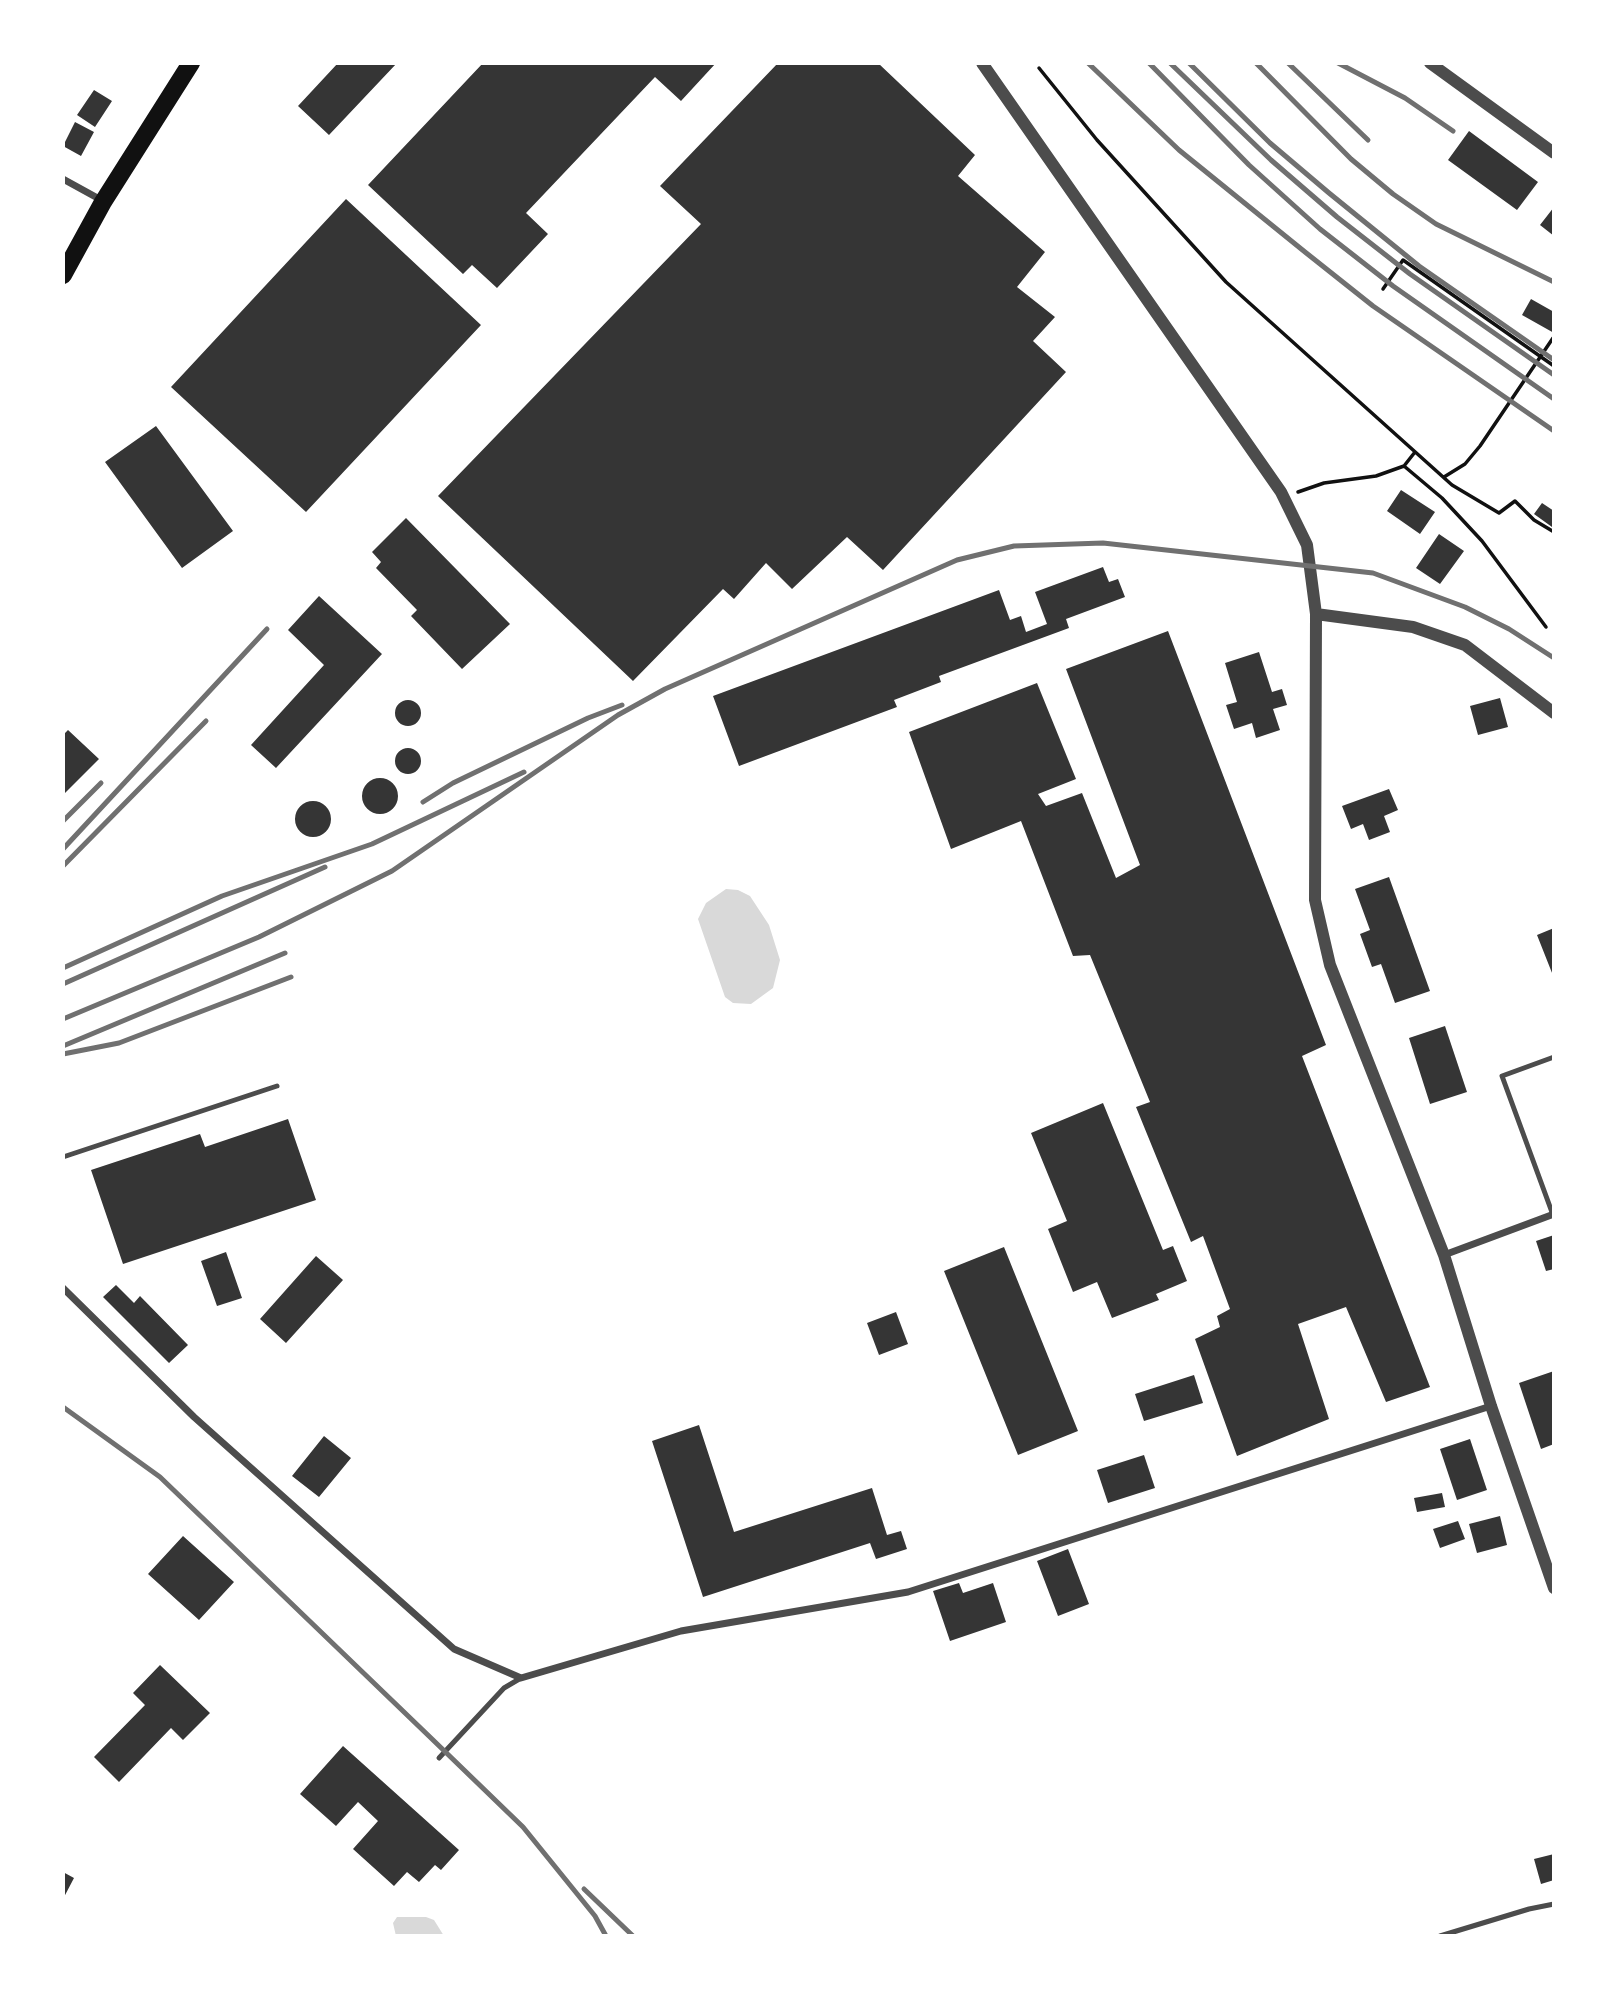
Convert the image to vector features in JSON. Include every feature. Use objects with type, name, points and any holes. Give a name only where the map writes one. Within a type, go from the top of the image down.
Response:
[{"type":"highway","points":[[63,275],[103,202],[191,63]]},
{"type":"street","points":[[982,63],[1284,497],[1307,545],[1316,614],[1315,900],[1330,965],[1444,1255],[1491,1406],[1554,1588]]},
{"type":"street","points":[[1430,63],[1554,153]]},
{"type":"street","points":[[63,179],[103,202]]},
{"type":"street","points":[[1316,614],[1413,627],[1465,645],[1510,676],[1554,713]]},
{"type":"street","points":[[1444,1255],[1554,1214]]},
{"type":"street","points":[[63,1288],[194,1417],[454,1650],[521,1678],[681,1632],[908,1592],[1491,1406]]},
{"type":"lane","points":[[1554,1057],[1502,1076],[1554,1214]]},
{"type":"lane","points":[[63,1157],[277,1086]]},
{"type":"lane","points":[[439,1758],[504,1688],[521,1678]]},
{"type":"lane","points":[[1440,1936],[1554,1904]]},
{"type":"path","points":[[1039,68],[1097,140],[1226,282],[1444,477],[1499,513],[1515,501],[1534,520],[1554,532]]},
{"type":"path","points":[[1383,289],[1403,260],[1554,366]]},
{"type":"path","points":[[1444,477],[1465,464],[1480,446],[1553,338]]},
{"type":"path","points":[[1284,497],[1325,483],[1376,476],[1404,466],[1415,452]]},
{"type":"path","points":[[1404,466],[1442,498],[1482,541],[1546,627]]},
{"type":"shaded area","points":[[726,889],[738,890],[750,896],[769,925],[780,960],[773,988],[751,1004],[733,1003],[725,997],[698,919],[706,903]]},
{"type":"shaded area","points":[[397,1917],[426,1917],[434,1920],[444,1936],[396,1936],[393,1923]]},
{"type":"building","points":[[338,63],[397,63],[329,135],[298,106]]},
{"type":"building","points":[[483,63],[716,63],[681,101],[655,77],[526,213],[548,234],[497,288],[472,265],[463,274],[368,185]]},
{"type":"building","points":[[778,63],[878,63],[975,155],[958,176],[1045,252],[1017,287],[1055,317],[1033,341],[1066,372],[883,570],[847,537],[792,589],[766,563],[734,599],[723,589],[633,681],[438,496],[701,224],[660,186]]},
{"type":"building","points":[[94,90],[112,101],[95,127],[77,115]]},
{"type":"building","points":[[75,122],[94,132],[81,156],[63,146]]},
{"type":"building","points":[[1469,131],[1538,182],[1517,210],[1448,160]]},
{"type":"building","points":[[346,199],[481,325],[306,512],[171,387]]},
{"type":"building","points":[[1554,207],[1554,236],[1540,225]]},
{"type":"building","points":[[1531,299],[1554,312],[1554,333],[1522,315]]},
{"type":"building","points":[[156,426],[233,531],[182,568],[105,462]]},
{"type":"building","points":[[1401,490],[1435,512],[1420,534],[1387,511]]},
{"type":"building","points":[[1542,503],[1554,511],[1552,527],[1534,514]]},
{"type":"building","points":[[406,518],[510,624],[462,669],[411,616],[417,610],[376,568],[381,562],[372,552]]},
{"type":"building","points":[[1439,534],[1464,551],[1440,584],[1416,568]]},
{"type":"building","points":[[1103,567],[1109,582],[1118,579],[1125,597],[1066,619],[1069,628],[939,676],[941,682],[894,700],[897,707],[739,766],[713,696],[999,590],[1010,620],[1021,616],[1026,632],[1047,624],[1035,592]]},
{"type":"building","points":[[319,596],[382,654],[276,768],[251,745],[324,665],[288,630]]},
{"type":"building","points":[[1168,631],[1326,1045],[1302,1056],[1430,1387],[1386,1402],[1346,1307],[1298,1324],[1329,1419],[1237,1456],[1195,1339],[1220,1327],[1217,1316],[1230,1309],[1203,1236],[1191,1242],[1136,1107],[1150,1102],[1090,955],[1073,956],[1021,821],[951,849],[909,732],[1037,683],[1076,779],[1038,794],[1046,806],[1082,793],[1116,878],[1140,865],[1066,669]]},
{"type":"building","points":[[1259,652],[1272,692],[1282,689],[1287,705],[1273,709],[1280,730],[1256,738],[1252,723],[1234,729],[1226,705],[1237,702],[1225,663]]},
{"type":"building","points":[[1500,698],[1508,727],[1478,735],[1470,706]]},
{"type":"building","points":[[408,700],[417,704],[421,713],[417,722],[408,726],[399,722],[395,713],[399,704]]},
{"type":"building","points":[[68,730],[99,759],[63,795],[63,735]]},
{"type":"building","points":[[408,748],[417,752],[421,761],[417,770],[408,774],[399,770],[395,761],[399,752]]},
{"type":"building","points":[[380,778],[393,783],[398,796],[393,809],[380,814],[367,809],[362,796],[367,783]]},
{"type":"building","points":[[1389,789],[1398,810],[1384,816],[1390,832],[1369,840],[1363,824],[1351,829],[1342,806]]},
{"type":"building","points":[[313,801],[326,806],[331,819],[326,832],[313,837],[300,832],[295,819],[300,806]]},
{"type":"building","points":[[1389,877],[1430,991],[1395,1003],[1381,964],[1372,967],[1360,934],[1370,930],[1355,889]]},
{"type":"building","points":[[1554,928],[1554,978],[1537,935]]},
{"type":"building","points":[[1445,1026],[1467,1092],[1430,1104],[1409,1038]]},
{"type":"building","points":[[1103,1103],[1163,1250],[1173,1246],[1187,1281],[1156,1294],[1159,1300],[1112,1318],[1097,1282],[1073,1292],[1048,1229],[1067,1221],[1031,1133]]},
{"type":"building","points":[[288,1119],[316,1200],[123,1264],[91,1170],[200,1134],[205,1147]]},
{"type":"building","points":[[1554,1235],[1554,1269],[1546,1271],[1536,1241]]},
{"type":"building","points":[[1004,1247],[1078,1431],[1018,1455],[944,1271]]},
{"type":"building","points":[[226,1252],[242,1298],[217,1306],[201,1261]]},
{"type":"building","points":[[316,1256],[343,1280],[286,1343],[260,1319]]},
{"type":"building","points":[[116,1285],[134,1303],[140,1296],[188,1345],[169,1363],[103,1297]]},
{"type":"building","points":[[896,1312],[908,1344],[879,1355],[867,1323]]},
{"type":"building","points":[[1554,1371],[1554,1444],[1541,1449],[1519,1383]]},
{"type":"building","points":[[1194,1375],[1203,1403],[1144,1421],[1135,1394]]},
{"type":"building","points":[[699,1425],[734,1532],[872,1488],[887,1535],[901,1531],[907,1549],[876,1559],[870,1543],[703,1597],[652,1441]]},
{"type":"building","points":[[324,1436],[351,1458],[319,1497],[292,1476]]},
{"type":"building","points":[[1470,1439],[1487,1490],[1457,1500],[1440,1449]]},
{"type":"building","points":[[1144,1455],[1155,1488],[1108,1503],[1097,1470]]},
{"type":"building","points":[[1442,1493],[1445,1507],[1417,1512],[1414,1498]]},
{"type":"building","points":[[1500,1516],[1507,1545],[1477,1553],[1469,1524]]},
{"type":"building","points":[[1458,1521],[1465,1539],[1440,1548],[1433,1529]]},
{"type":"building","points":[[183,1536],[234,1582],[199,1620],[148,1574]]},
{"type":"building","points":[[1068,1549],[1089,1604],[1058,1616],[1037,1561]]},
{"type":"building","points":[[959,1583],[963,1593],[993,1583],[1006,1622],[950,1641],[933,1591]]},
{"type":"building","points":[[160,1665],[210,1713],[183,1740],[171,1728],[119,1782],[94,1757],[145,1705],[133,1693]]},
{"type":"building","points":[[343,1746],[459,1850],[441,1870],[435,1865],[419,1882],[407,1872],[394,1886],[353,1849],[378,1821],[358,1802],[336,1826],[300,1794]]},
{"type":"building","points":[[1554,1854],[1554,1880],[1541,1884],[1534,1859]]},
{"type":"building","points":[[63,1872],[74,1878],[63,1899]]},
{"type":"railway","points":[[1088,63],[1179,150],[1373,306],[1554,431]]},
{"type":"railway","points":[[1149,63],[1249,165],[1320,229],[1393,286],[1554,399]]},
{"type":"railway","points":[[1170,63],[1271,160],[1337,217],[1410,274],[1554,375]]},
{"type":"railway","points":[[1189,63],[1270,143],[1329,193],[1419,266],[1554,360]]},
{"type":"railway","points":[[1256,63],[1351,159],[1393,194],[1436,224],[1554,282]]},
{"type":"railway","points":[[1288,63],[1368,140]]},
{"type":"railway","points":[[1338,63],[1405,98],[1453,131]]},
{"type":"railway","points":[[63,1019],[259,937],[392,871],[618,715],[665,689],[957,560],[1014,546],[1103,543],[1373,573],[1465,607],[1509,629],[1554,658]]},
{"type":"railway","points":[[63,849],[267,629]]},
{"type":"railway","points":[[423,802],[453,783],[588,718],[622,705]]},
{"type":"railway","points":[[63,866],[206,721]]},
{"type":"railway","points":[[63,968],[222,896],[372,844],[524,772]]},
{"type":"railway","points":[[63,821],[101,783]]},
{"type":"railway","points":[[63,984],[325,867]]},
{"type":"railway","points":[[63,1046],[285,953]]},
{"type":"railway","points":[[63,1054],[119,1043],[291,977]]},
{"type":"railway","points":[[63,1407],[160,1477],[523,1827],[595,1916],[606,1936]]},
{"type":"railway","points":[[584,1889],[633,1936]]}]
